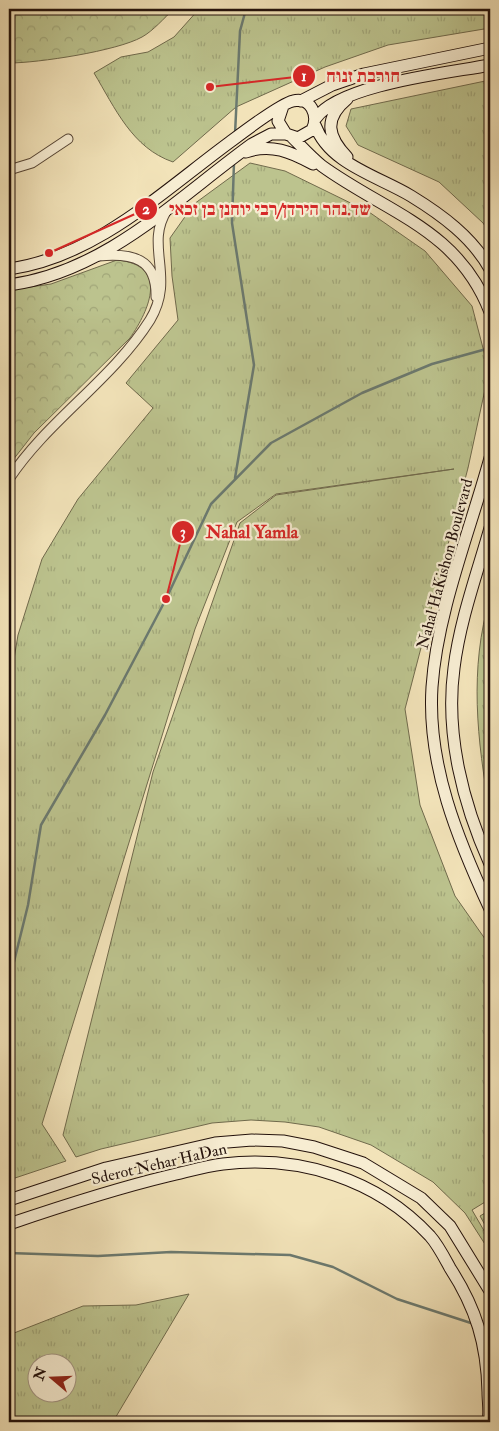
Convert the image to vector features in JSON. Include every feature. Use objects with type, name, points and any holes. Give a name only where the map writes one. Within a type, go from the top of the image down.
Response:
[{"type":"main road","points":[[9,269],[26,266],[68,253],[107,232],[247,129],[292,101],[301,101],[332,85],[364,74],[490,48]]},
{"type":"main road","points":[[9,285],[51,276],[115,246],[235,156],[264,137],[271,134],[303,137],[312,130],[315,122],[332,103],[354,94],[410,80],[490,65]]},
{"type":"main road","points":[[354,94],[338,108],[330,127],[334,142],[357,167]]},
{"type":"main road","points":[[301,101],[312,107],[319,137],[329,150],[409,195],[448,221],[472,244],[490,269]]},
{"type":"main road","points":[[283,106],[278,120],[289,135],[323,166],[351,184]]},
{"type":"main road","points":[[235,156],[254,149],[276,148],[298,156],[413,220],[445,244],[466,266],[490,312]]},
{"type":"main road","name":"Nahal HaKishon Boulevard","points":[[490,458],[442,628],[434,667],[432,706],[438,760],[448,807],[470,865],[490,909]]},
{"type":"main road","name":"Nahal HaKishon Boulevard","points":[[490,528],[460,633],[451,705],[454,738],[463,784],[474,823],[490,864]]},
{"type":"main road","name":"Sderot Nehar HaDan","points":[[9,1200],[106,1168],[215,1143],[252,1140],[283,1141],[314,1146],[363,1163],[421,1198],[450,1226],[490,1291]]},
{"type":"main road","name":"Sderot Nehar HaDan","points":[[9,1224],[116,1188],[221,1164],[282,1162],[310,1167],[353,1181],[406,1213],[431,1237],[467,1293],[476,1316],[485,1350],[488,1377],[488,1422]]},
{"type":"street","points":[[9,170],[32,162],[68,139]]},
{"type":"street","points":[[9,479],[41,438],[133,343],[150,319],[162,288],[158,233],[169,206]]},
{"type":"street","points":[[97,256],[132,256],[147,265],[155,279],[156,290],[150,319]]},
{"type":"green space","points":[[9,9],[174,9],[142,37],[115,47],[38,61],[9,63]]},
{"type":"green space","points":[[199,9],[490,9],[490,28],[388,45],[325,67],[236,107],[173,162],[159,156],[136,137],[117,113],[94,73],[121,57],[148,52],[174,37]]},
{"type":"green space","points":[[490,80],[490,233],[483,223],[439,182],[358,145],[346,126],[351,109]]},
{"type":"green space","points":[[250,163],[285,171],[369,212],[425,251],[472,306],[489,371],[468,468],[405,709],[420,805],[455,896],[490,946],[490,1199],[472,1210],[490,1241],[490,1252],[465,1213],[433,1182],[371,1145],[319,1127],[251,1120],[212,1123],[101,1149],[76,1157],[63,1135],[153,772],[240,523],[276,495],[454,469],[276,494],[237,522],[195,629],[42,1124],[66,1161],[9,1180],[9,689],[18,635],[42,559],[78,499],[153,408],[126,383],[178,320],[172,276],[170,238],[194,204]]},
{"type":"green space","points":[[117,260],[133,264],[144,270],[149,279],[150,290],[144,314],[130,338],[34,433],[9,465],[9,290],[51,284]]},
{"type":"green space","points":[[490,598],[490,812],[479,732],[477,678],[483,624]]},
{"type":"green space","points":[[490,1210],[490,1234],[480,1216]]},
{"type":"green space","points":[[189,1294],[114,1420],[116,1422],[9,1422],[9,1335],[83,1306],[136,1305]]},
{"type":"waterway","points":[[235,134],[240,31],[246,9]]},
{"type":"waterway","points":[[234,162],[232,223],[254,365],[235,478]]},
{"type":"waterway","points":[[9,982],[28,905],[41,825],[105,715],[166,599],[211,504],[271,443],[362,393],[432,364],[490,348]]},
{"type":"waterway","points":[[9,1253],[98,1256],[171,1252],[290,1255],[333,1267],[397,1299],[474,1324]]},
{"type":"waterway","points":[[482,1326],[490,1328]]},
{"type":"place","name":"חורבת זנוח","points":[[210,87]]},
{"type":"place","name":"שד.נהר הירדן/רבי יוחנן בן זכאי","points":[[49,253]]},
{"type":"place","name":"Nahal Yamla","points":[[166,599]]}]
